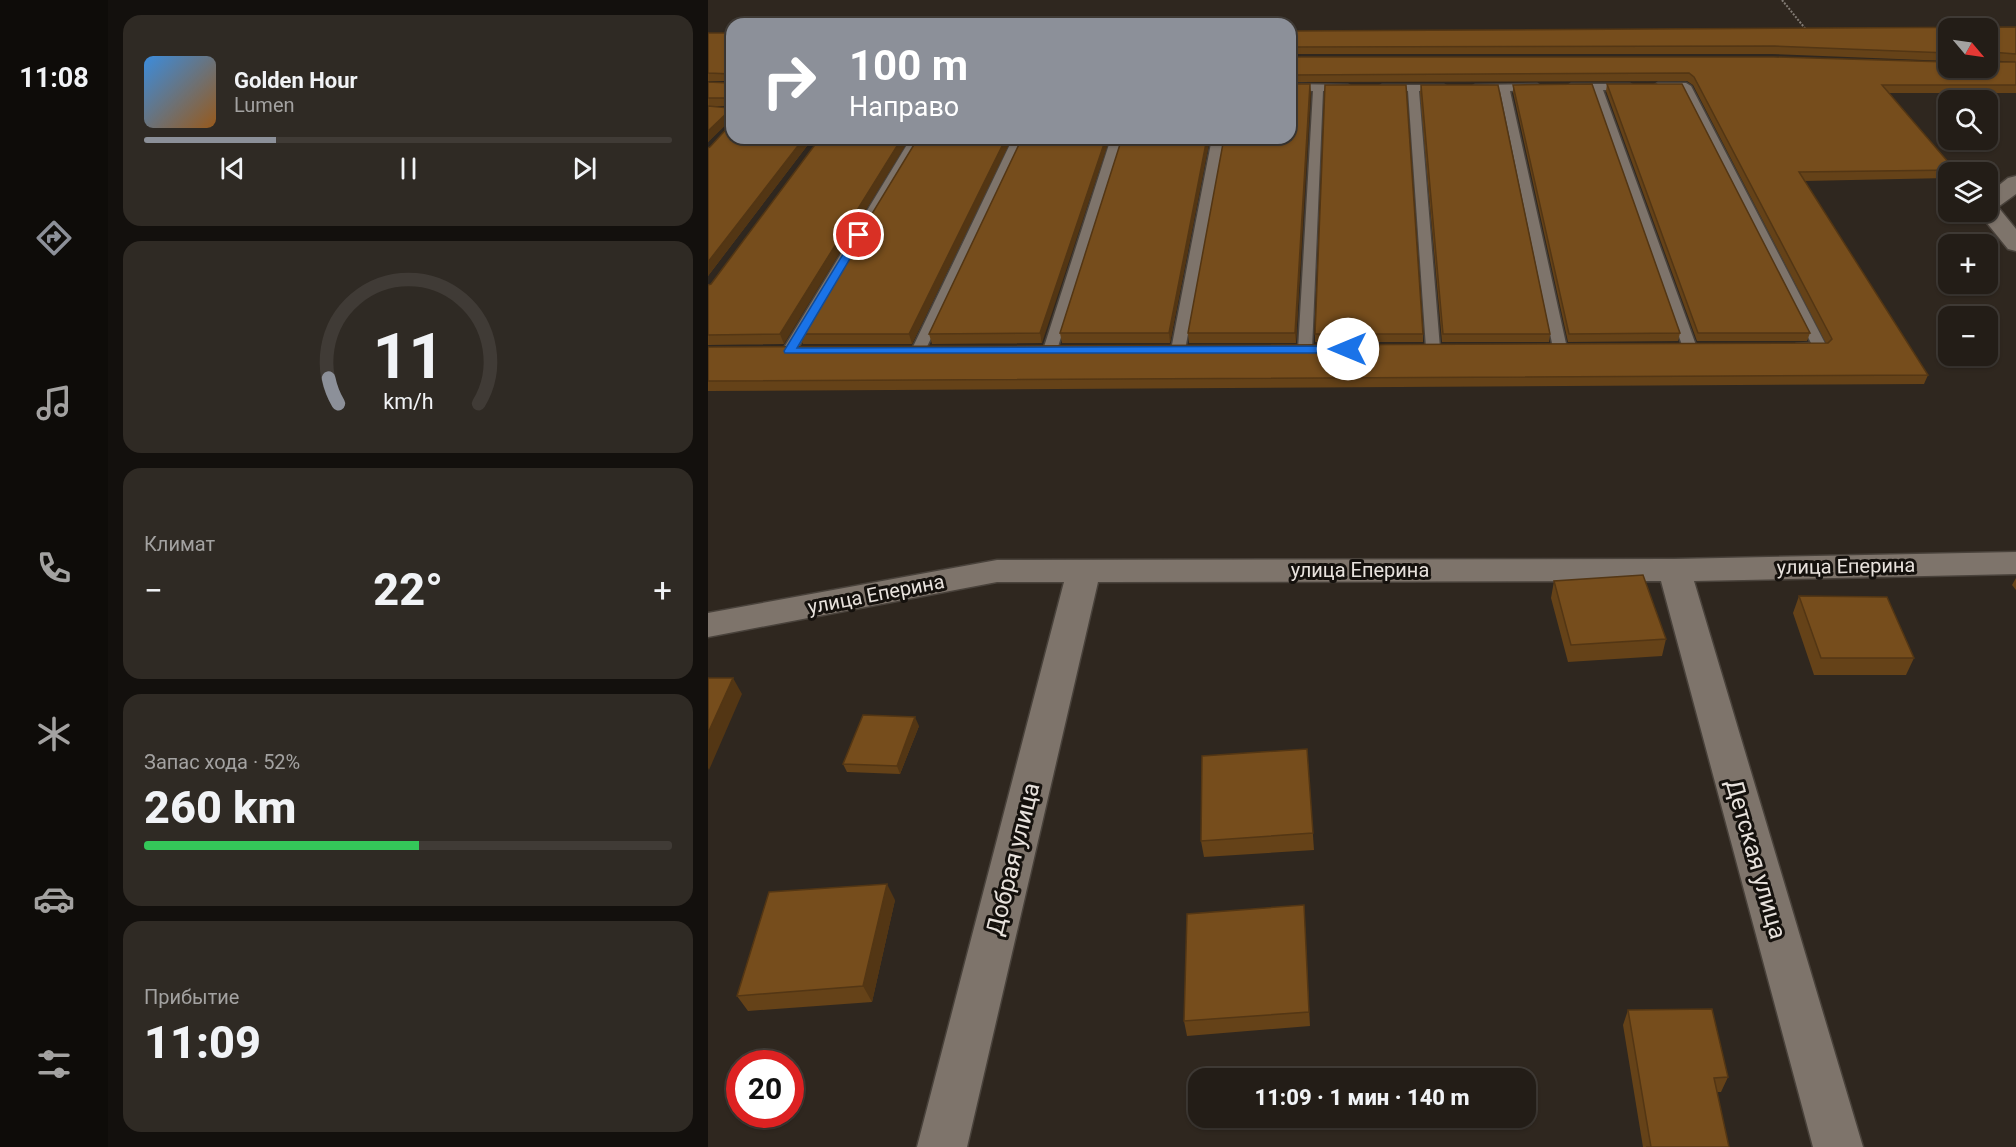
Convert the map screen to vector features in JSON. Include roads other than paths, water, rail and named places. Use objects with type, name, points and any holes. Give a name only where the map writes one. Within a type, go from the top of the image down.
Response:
[{"type":"street","points":[[1998,196],[2016,183]]},
{"type":"street","points":[[1998,222],[2016,244]]},
{"type":"street","name":"улица Еперина","points":[[708,625],[997,571],[1674,570],[2016,563]]},
{"type":"street","name":"Добрая улица","points":[[942,1147],[1084,570]]},
{"type":"street","name":"Детская улица","points":[[1674,570],[1838,1147]]},
{"type":"lane","points":[[1296,87],[1597,87],[1685,81],[1820,347],[1784,347]]},
{"type":"lane","points":[[1504,87],[1560,348]]},
{"type":"lane","points":[[1597,87],[1690,348]]},
{"type":"lane","points":[[1305,349],[1318,88]]},
{"type":"lane","points":[[1413,88],[1433,348]]},
{"type":"lane","points":[[789,351],[913,144]]},
{"type":"lane","points":[[918,351],[1016,144]]},
{"type":"lane","points":[[1050,350],[1115,144]]},
{"type":"lane","points":[[1178,350],[1217,144]]}]
